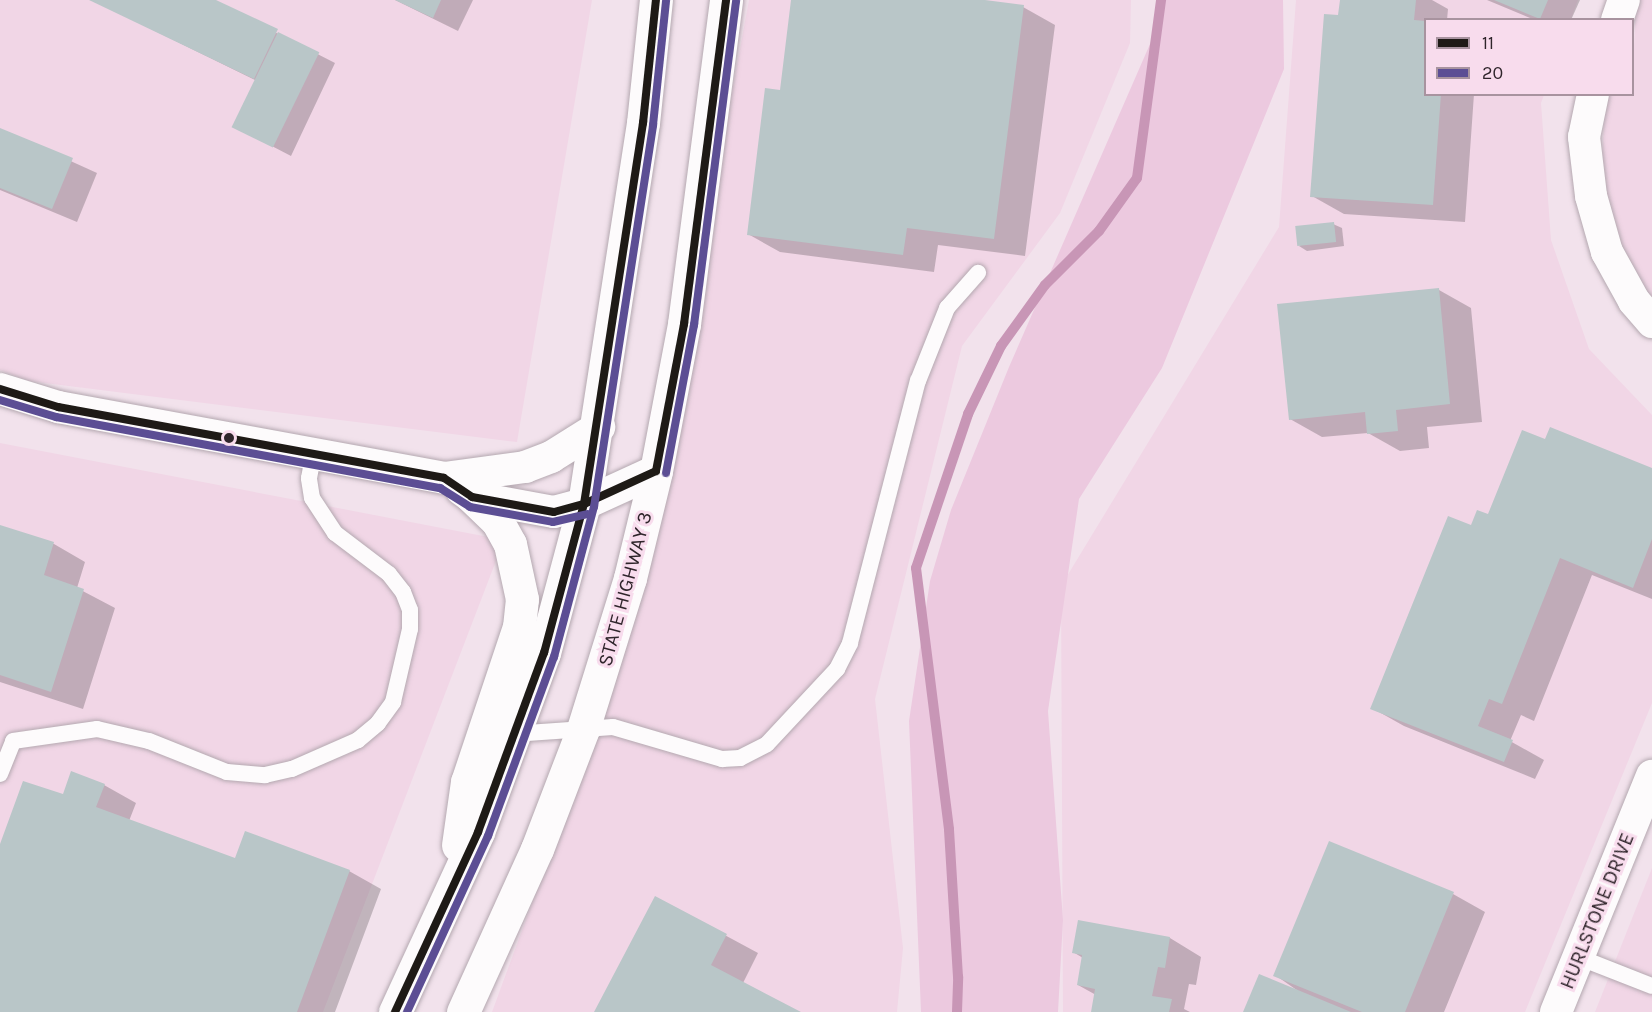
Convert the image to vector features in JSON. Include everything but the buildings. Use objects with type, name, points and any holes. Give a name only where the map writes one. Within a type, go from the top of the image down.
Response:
[{"type":"highway","points":[[396,1012],[453,888],[544,653],[584,504],[599,427],[656,0]]},
{"type":"highway","name":"STATE HIGHWAY 3","points":[[463,1012],[537,849],[608,657],[656,471],[684,324],[726,0]]},
{"type":"highway","points":[[453,888],[467,782],[519,627],[522,599],[510,544],[497,520],[472,496]]},
{"type":"street","points":[[1618,18],[1624,0]]},
{"type":"street","points":[[1593,96],[1584,137],[1591,196],[1607,252],[1634,302],[1652,322]]},
{"type":"street","points":[[0,388],[58,407],[313,457],[444,478],[525,467],[551,457],[599,427]]},
{"type":"street","points":[[444,478],[472,496],[554,512],[584,504],[656,471]]},
{"type":"street","name":"HURLSTONE DRIVE","points":[[1556,1012],[1652,776]]},
{"type":"lane","points":[[513,734],[613,727],[700,753],[740,758],[766,744],[837,669],[850,643],[918,381],[947,308],[978,273]]},
{"type":"lane","points":[[0,774],[13,741],[97,729],[121,733],[246,777],[292,769],[358,740],[378,723],[393,702],[410,629],[410,610],[403,592],[389,574],[335,533],[312,498],[309,478],[313,457]]},
{"type":"lane","points":[[1578,957],[1652,986]]},
{"type":"shaded area","points":[[0,0],[592,0],[517,442],[29,381],[0,370]]},
{"type":"shaded area","points":[[749,0],[1131,0],[1130,43],[1060,213],[962,346],[875,699],[903,948],[897,1012],[492,1012],[574,789],[643,574]]},
{"type":"shaded area","points":[[1158,0],[1283,0],[1284,69],[1162,368],[1079,499],[1048,711],[1063,920],[1058,1012],[921,1012],[909,721],[930,581],[951,510],[1009,367],[1157,28]]},
{"type":"shaded area","points":[[1296,0],[1578,0],[1571,18],[1424,18],[1424,96],[1544,96],[1541,103],[1551,240],[1589,349],[1652,415],[1652,703],[1525,1012],[1063,1012],[1061,586],[1279,227]]},
{"type":"shaded area","points":[[1636,0],[1652,0],[1652,301],[1600,220],[1605,96],[1634,96]]},
{"type":"shaded area","points":[[0,443],[504,540],[323,1012],[0,1012]]},
{"type":"shaded area","points":[[1652,868],[1652,1012],[1595,1012]]},
{"type":"waterway","points":[[957,1012],[958,977],[949,829],[916,568],[968,414],[1001,346],[1045,285],[1099,231],[1137,178],[1161,0]]},
{"type":"transit line","name":"11","points":[[395,1012],[478,832],[544,653],[584,504],[643,123],[656,0]]},
{"type":"transit line","name":"11","points":[[0,389],[58,407],[444,478],[472,497],[554,512],[584,504],[656,471],[684,324],[726,0]]},
{"type":"transit line","name":"20","points":[[407,1012],[488,836],[554,657],[594,507],[653,125],[666,1]]},
{"type":"transit line","name":"20","points":[[666,473],[694,325],[736,1]]},
{"type":"transit line","name":"20","points":[[0,400],[56,417],[440,488],[470,507],[553,522],[587,514]]}]
